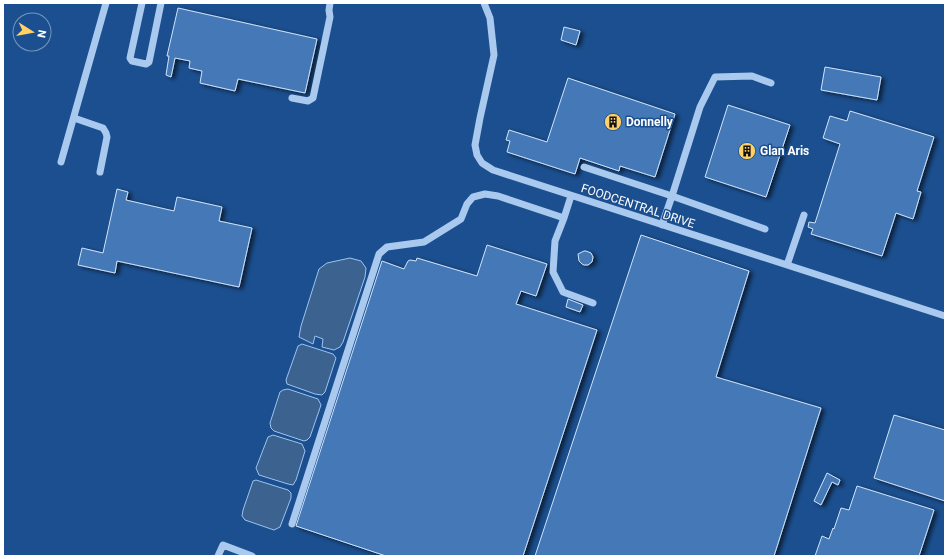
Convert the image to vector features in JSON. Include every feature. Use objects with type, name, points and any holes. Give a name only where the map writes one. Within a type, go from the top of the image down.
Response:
[{"type":"street","points":[[61,162],[106,3]]},
{"type":"street","points":[[142,3],[130,58],[132,61],[146,64],[149,62],[161,3]]},
{"type":"street","points":[[292,98],[308,101],[313,98],[330,17],[330,3]]},
{"type":"street","name":"FOODCENTRAL DRIVE","points":[[484,3],[490,18],[494,54],[475,145],[477,155],[482,163],[493,170],[571,196],[945,316]]},
{"type":"street","points":[[662,225],[700,107],[715,77],[752,76],[771,83]]},
{"type":"street","points":[[74,118],[103,128],[106,133],[107,137],[100,172]]},
{"type":"street","points":[[584,167],[765,229]]},
{"type":"street","points":[[292,524],[379,254],[387,247],[424,242],[461,219],[473,197],[485,194],[498,196],[564,218]]},
{"type":"street","points":[[571,196],[555,241],[553,272],[563,292],[593,303]]},
{"type":"street","points":[[787,265],[804,215]]},
{"type":"street","points":[[218,556],[223,545],[252,556]]},
{"type":"water","points":[[350,258],[361,261],[366,268],[365,277],[340,347],[334,350],[322,347],[323,339],[315,336],[313,344],[299,337],[319,269],[327,263]]},
{"type":"water","points":[[302,344],[333,354],[336,358],[325,392],[322,395],[287,384],[286,380],[298,346]]},
{"type":"water","points":[[288,389],[318,399],[321,405],[310,437],[307,440],[304,441],[274,431],[271,428],[270,423],[280,392]]},
{"type":"water","points":[[273,435],[302,444],[305,451],[293,485],[259,475],[256,468],[268,437]]},
{"type":"water","points":[[256,480],[288,490],[291,493],[291,498],[280,527],[274,530],[245,520],[242,516],[253,481]]},
{"type":"building","points":[[178,8],[317,39],[305,93],[238,79],[235,91],[200,83],[202,71],[189,68],[190,61],[175,58],[171,77],[166,75],[169,56],[167,56]]},
{"type":"building","points":[[564,27],[580,31],[576,45],[561,40]]},
{"type":"building","points":[[825,67],[881,77],[877,100],[821,90]]},
{"type":"building","name":"Donnelly","points":[[568,78],[675,114],[655,177],[620,166],[619,171],[580,158],[575,174],[507,152],[510,141],[506,140],[509,130],[547,142]]},
{"type":"building","name":"Glan Aris","points":[[728,105],[790,125],[766,197],[705,177]]},
{"type":"building","points":[[850,111],[934,137],[917,191],[921,192],[913,219],[896,213],[882,256],[811,234],[813,229],[808,227],[809,222],[815,223],[840,144],[823,138],[830,116],[847,121]]},
{"type":"building","points":[[117,189],[128,192],[126,200],[174,211],[177,197],[222,207],[219,221],[252,228],[239,287],[117,261],[115,273],[78,265],[82,248],[103,253]]},
{"type":"building","points":[[641,235],[749,271],[716,377],[821,408],[774,556],[535,556]]},
{"type":"building","points":[[487,245],[547,264],[536,296],[521,291],[516,304],[597,330],[523,556],[386,556],[296,526],[382,261],[404,269],[408,261],[416,261],[417,258],[477,276]]},
{"type":"building","points":[[584,251],[591,253],[593,257],[592,262],[588,265],[584,265],[579,261],[578,254]]},
{"type":"building","points":[[568,299],[583,305],[580,312],[566,307]]},
{"type":"building","points":[[894,415],[945,430],[945,501],[874,478]]},
{"type":"building","points":[[827,473],[840,480],[838,485],[832,482],[821,505],[814,501]]},
{"type":"building","points":[[857,486],[934,510],[919,556],[815,556],[822,536],[829,539],[841,508],[849,510]]},
{"type":"place","name":"Donnelly","points":[[613,122]]},
{"type":"place","name":"Glan Aris","points":[[747,151]]}]
